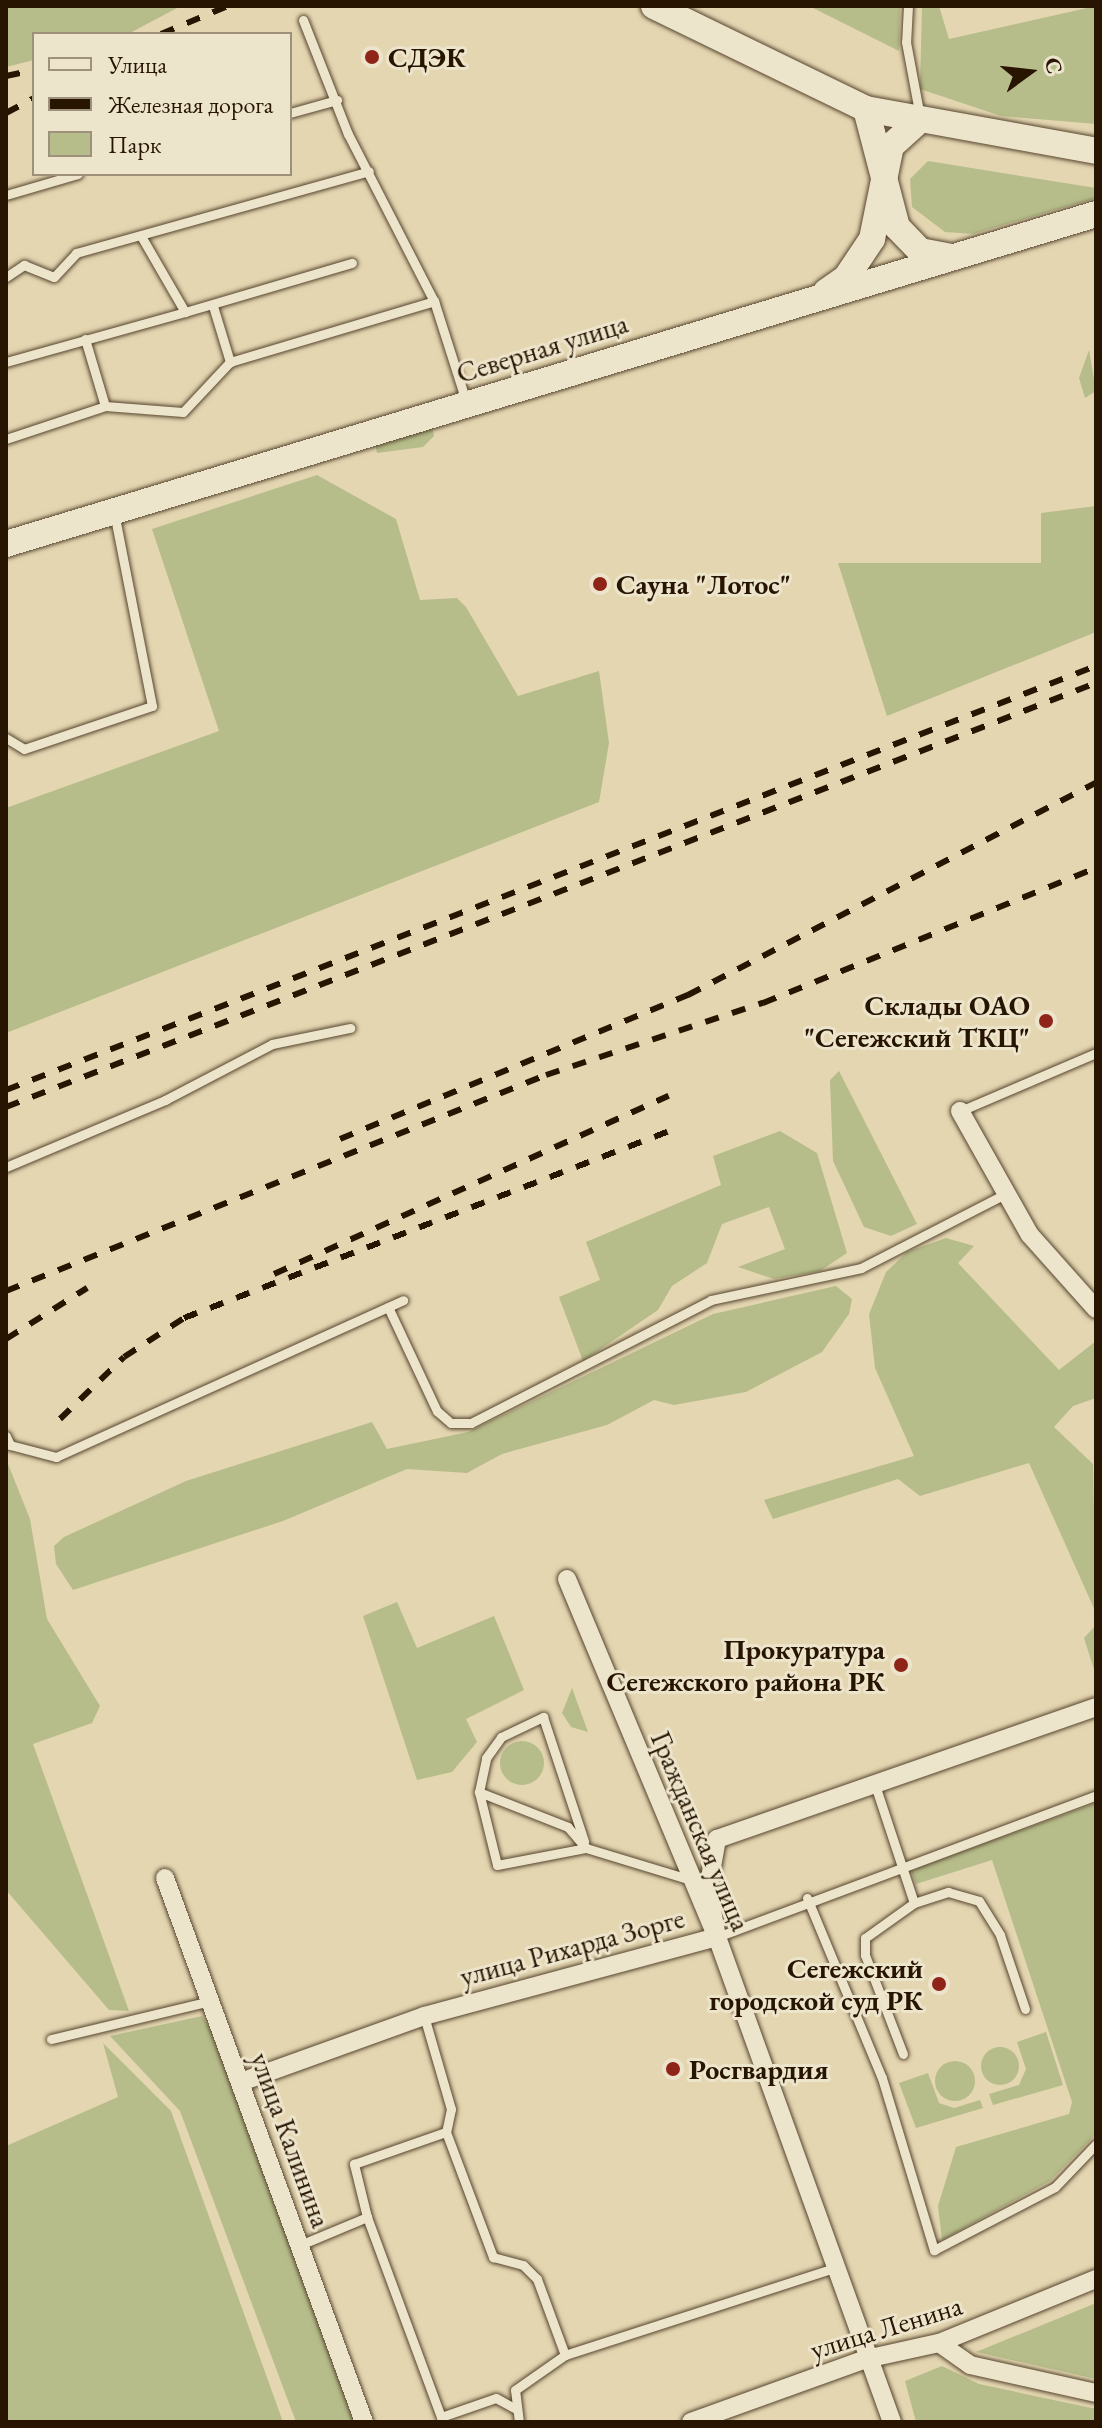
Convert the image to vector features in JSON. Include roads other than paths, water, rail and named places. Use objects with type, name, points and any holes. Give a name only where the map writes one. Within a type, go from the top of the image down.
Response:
[{"type":"street","points":[[654,6],[866,109],[1096,151]]},
{"type":"street","points":[[866,109],[897,227],[920,251],[953,257]]},
{"type":"street","points":[[816,298],[846,278],[872,239],[887,186],[891,146],[920,120]]},
{"type":"street","name":"Северная улица","points":[[6,544],[1096,214]]},
{"type":"street","points":[[960,1111],[1005,1194],[1058,1274],[1096,1309]]},
{"type":"street","name":"Гражданская улица","points":[[567,1579],[688,1879],[717,1937],[866,2359],[892,2422]]},
{"type":"street","name":"улица Рихарда Зорге","points":[[241,2082],[424,2016],[717,1937],[708,1889],[717,1839],[1096,1707]]},
{"type":"street","name":"улица Калинина","points":[[165,1878],[364,2422]]},
{"type":"street","name":"улица Ленина","points":[[691,2422],[866,2359],[939,2343],[1096,2279]]},
{"type":"street","points":[[939,2343],[970,2365],[1096,2393]]},
{"type":"lane","points":[[908,6],[906,42],[920,120]]},
{"type":"lane","points":[[303,20],[369,171],[434,301],[467,404]]},
{"type":"lane","points":[[292,112],[337,100]]},
{"type":"lane","points":[[6,277],[24,265],[54,277],[76,253],[369,171]]},
{"type":"lane","points":[[6,195],[71,176]]},
{"type":"lane","points":[[141,236],[185,312]]},
{"type":"lane","points":[[6,362],[213,306],[352,263]]},
{"type":"lane","points":[[6,439],[105,406],[183,412],[230,362],[434,301]]},
{"type":"lane","points":[[213,306],[230,362]]},
{"type":"lane","points":[[85,339],[105,406]]},
{"type":"lane","points":[[6,738],[24,749],[152,706],[114,511]]},
{"type":"lane","points":[[6,1167],[165,1100],[272,1044],[350,1028]]},
{"type":"lane","points":[[960,1111],[1096,1053]]},
{"type":"lane","points":[[388,1307],[437,1411],[451,1423],[471,1423],[711,1300],[861,1268],[1005,1194]]},
{"type":"lane","points":[[6,1436],[10,1445],[56,1457],[403,1300]]},
{"type":"lane","points":[[586,1848],[543,1717],[501,1737],[486,1758],[479,1792],[497,1865],[586,1848],[688,1879]]},
{"type":"lane","points":[[875,1785],[914,1903]]},
{"type":"lane","points":[[479,1792],[568,1827],[586,1848]]},
{"type":"lane","points":[[717,1937],[807,1898],[902,1867],[1096,1795]]},
{"type":"lane","points":[[903,2054],[865,1938],[914,1903],[948,1892],[979,1901],[1000,1935],[1025,2009]]},
{"type":"lane","points":[[807,1898],[882,2078],[934,2250],[1055,2187],[1096,2144]]},
{"type":"lane","points":[[51,2039],[210,2001]]},
{"type":"lane","points":[[424,2016],[451,2109],[446,2132],[493,2257],[523,2265],[537,2279],[565,2355]]},
{"type":"lane","points":[[446,2132],[354,2164],[367,2217],[441,2417],[496,2398],[514,2408]]},
{"type":"lane","points":[[300,2245],[367,2217]]},
{"type":"lane","points":[[519,2422],[514,2408],[525,2377],[565,2355],[835,2268]]},
{"type":"railway","points":[[166,32],[228,6]]},
{"type":"railway","points":[[6,76],[32,70]]},
{"type":"railway","points":[[6,113],[32,99]]},
{"type":"railway","points":[[6,1090],[1096,666]]},
{"type":"railway","points":[[6,1107],[1096,683]]},
{"type":"railway","points":[[340,1139],[688,995],[1096,783]]},
{"type":"railway","points":[[6,1291],[546,1075],[763,1003],[1096,868]]},
{"type":"railway","points":[[274,1274],[669,1096]]},
{"type":"railway","points":[[60,1419],[124,1357],[184,1318],[672,1130]]},
{"type":"railway","points":[[6,1339],[87,1288]]},
{"type":"place","name":"СДЭК","points":[[372,57]]},
{"type":"place","name":"Сауна \"Лотос\"","points":[[600,584]]},
{"type":"place","name":"Склады ОАО \"Сегежский ТКЦ\"","points":[[1046,1021]]},
{"type":"place","name":"Прокуратура Сегежского района РК","points":[[901,1665]]},
{"type":"place","name":"Сегежский городской суд РК","points":[[939,1984]]},
{"type":"place","name":"Росгвардия","points":[[673,2069]]}]
